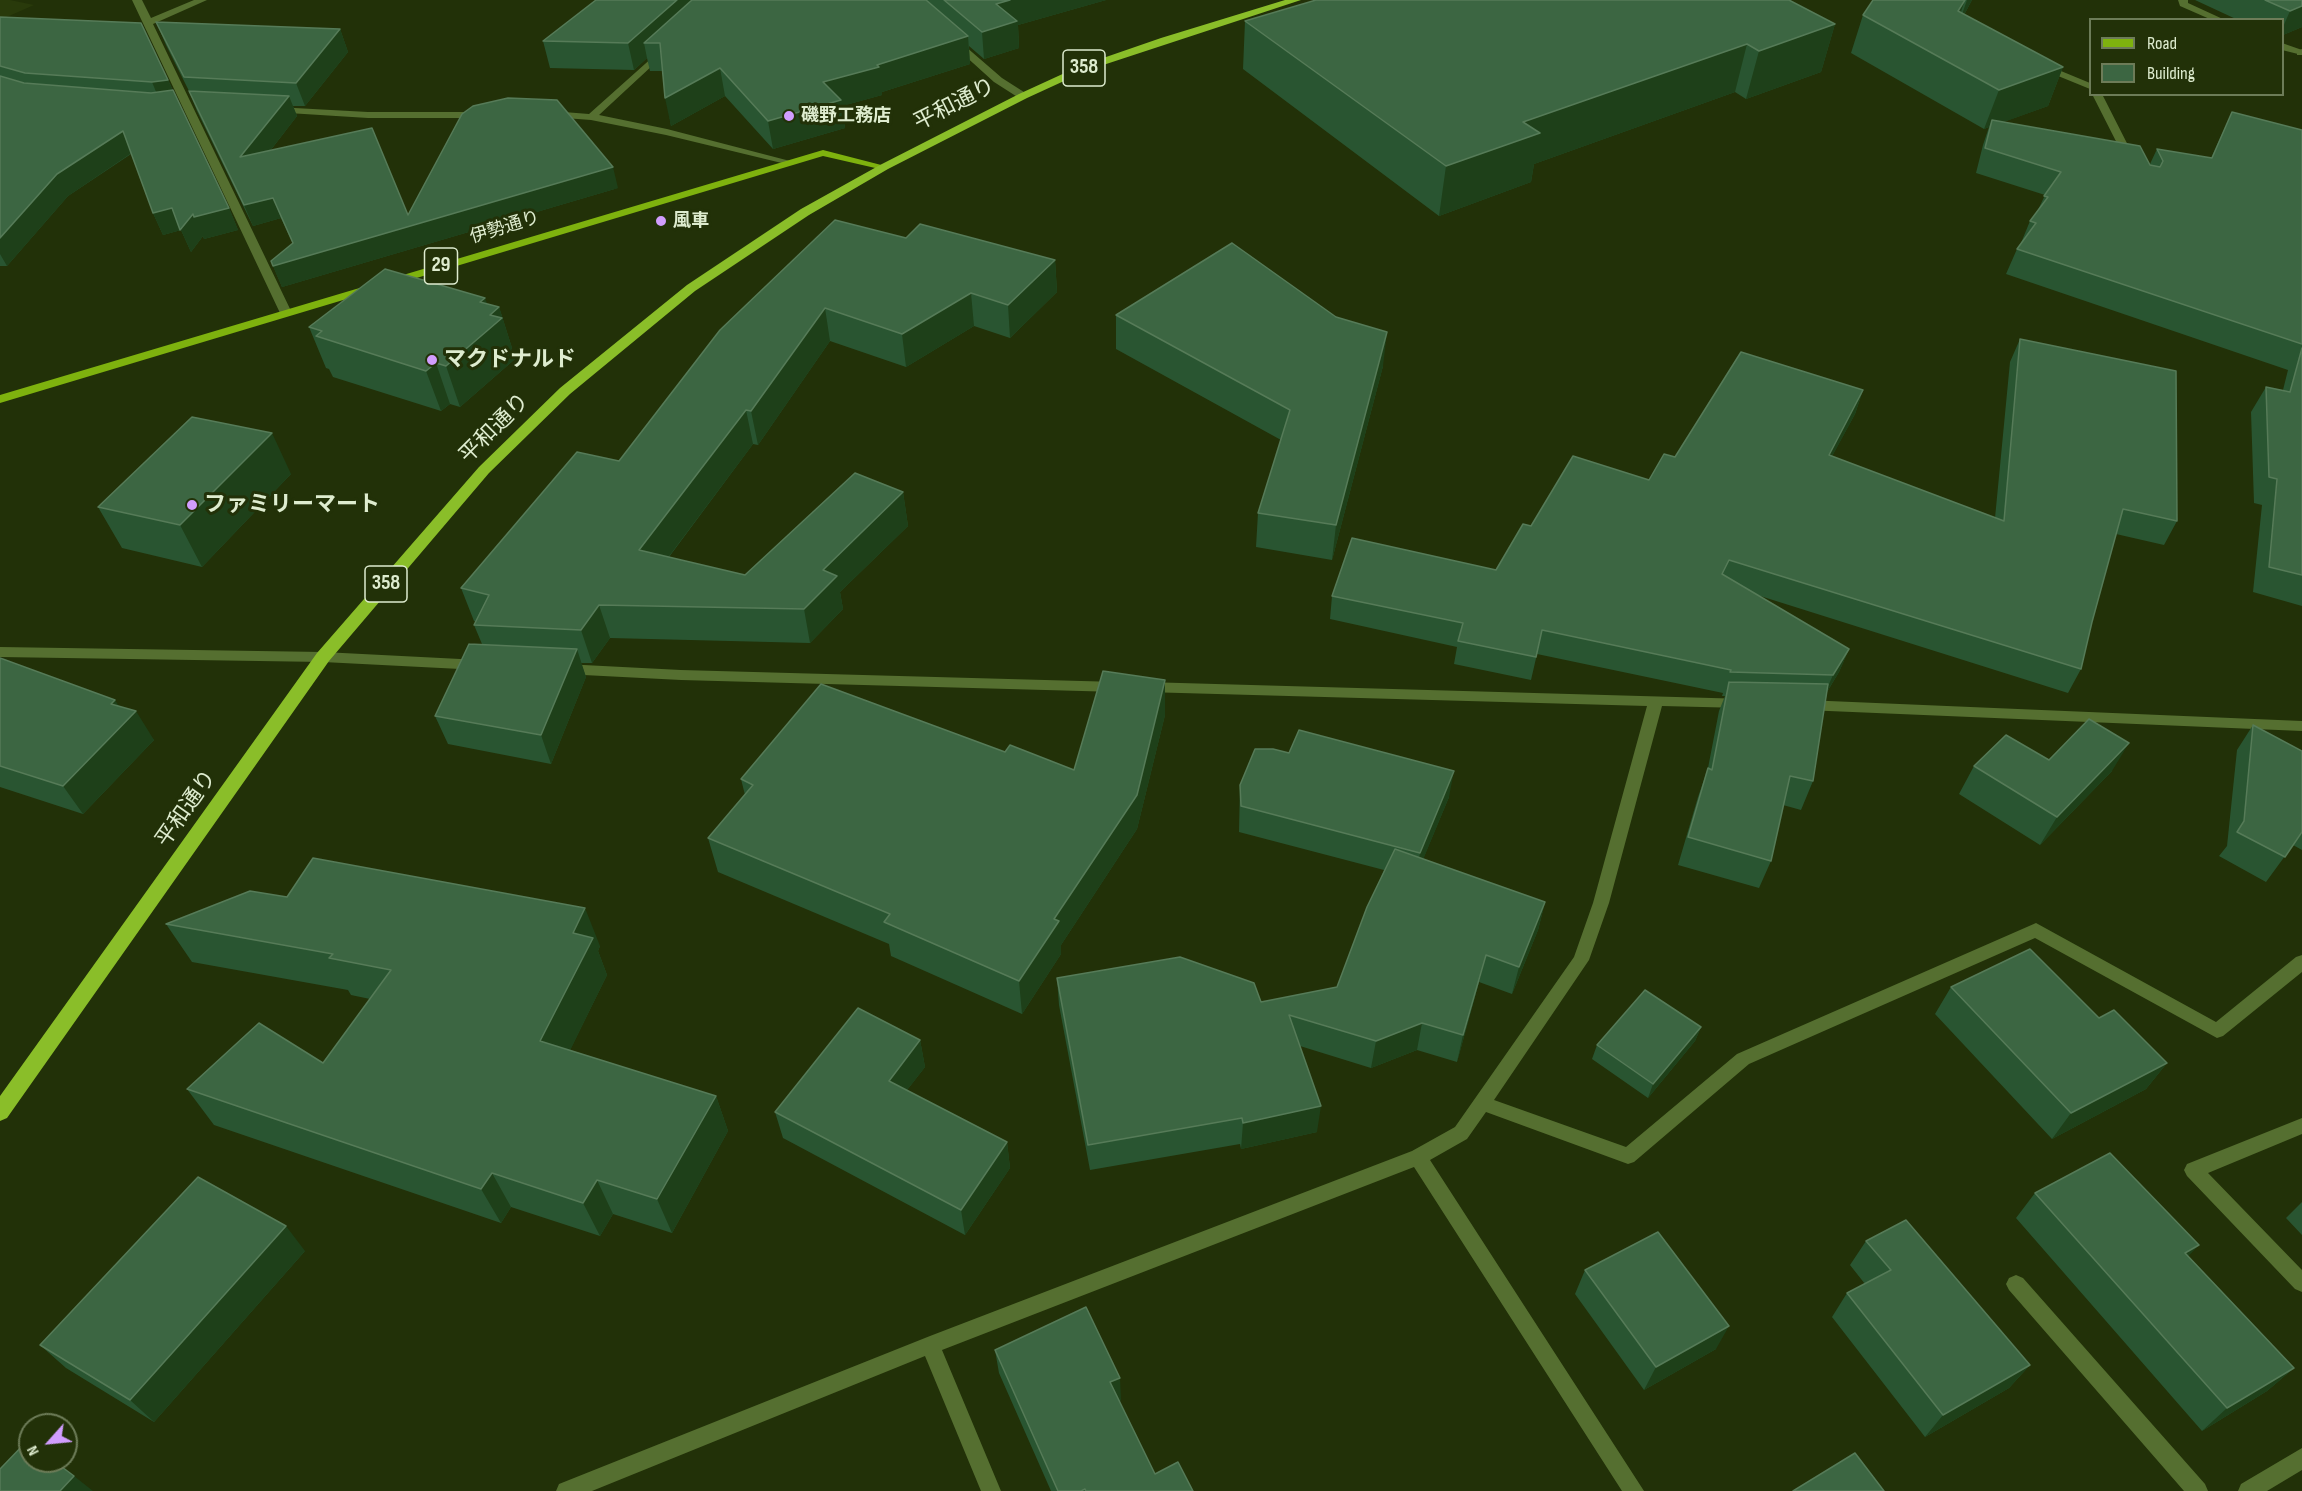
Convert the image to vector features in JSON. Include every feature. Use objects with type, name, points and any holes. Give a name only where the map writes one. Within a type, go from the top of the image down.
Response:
[{"type":"highway","name":"平和通り","points":[[0,1112],[323,657],[484,470],[565,391],[691,288],[805,212],[884,167],[1023,96],[1084,68],[1164,40],[1296,0]]},
{"type":"main road","name":"伊勢通り","points":[[0,399],[823,153],[884,167]]},
{"type":"street","points":[[137,0],[184,106],[286,312]]},
{"type":"street","points":[[148,23],[202,0]]},
{"type":"street","points":[[2183,0],[2183,4],[2216,18]]},
{"type":"street","points":[[945,34],[999,80],[1023,96]]},
{"type":"street","points":[[591,117],[676,39]]},
{"type":"street","points":[[2284,46],[2301,52]]},
{"type":"street","points":[[2035,64],[2089,85]]},
{"type":"street","points":[[2098,96],[2134,166]]},
{"type":"street","points":[[184,106],[201,106]]},
{"type":"street","points":[[261,109],[368,115],[489,115]]},
{"type":"street","points":[[544,114],[591,117],[667,132],[786,163]]},
{"type":"street","points":[[0,652],[323,657],[491,666]]},
{"type":"street","points":[[550,669],[704,676],[1761,704]]},
{"type":"street","points":[[566,1491],[930,1345],[1418,1157],[1461,1133],[1581,960],[1600,903],[1656,701]]},
{"type":"street","points":[[1784,705],[2302,726]]},
{"type":"street","points":[[1482,1103],[1628,1156],[1743,1059],[2036,930],[2217,1031],[2302,962]]},
{"type":"street","points":[[2302,1126],[2193,1170],[2302,1283]]},
{"type":"street","points":[[1418,1157],[1634,1491]]},
{"type":"street","points":[[2016,1284],[2198,1491]]},
{"type":"street","points":[[930,1345],[991,1491]]},
{"type":"street","points":[[2248,1491],[2302,1458]]},
{"type":"shaded area","points":[[0,0],[10,0],[34,5],[0,20]]},
{"type":"building","points":[[596,0],[677,0],[628,43],[543,41]]},
{"type":"building","points":[[692,0],[926,0],[968,36],[877,65],[879,67],[823,82],[841,100],[768,121],[720,68],[665,98],[660,43],[644,43]]},
{"type":"building","points":[[944,0],[1010,0],[996,4],[1017,21],[982,32]]},
{"type":"building","points":[[1316,0],[1789,0],[1835,24],[1759,51],[1747,44],[1523,122],[1540,133],[1446,166],[1245,21]]},
{"type":"building","points":[[1873,0],[1965,0],[1958,11],[2063,67],[1999,90],[1863,15]]},
{"type":"building","points":[[2265,0],[2302,0],[2302,6],[2290,11]]},
{"type":"building","points":[[0,17],[141,23],[168,80],[152,82],[25,73],[0,66]]},
{"type":"building","points":[[156,22],[340,29],[296,83],[184,77]]},
{"type":"building","points":[[0,76],[24,83],[151,93],[173,90],[229,208],[194,217],[193,214],[180,230],[172,208],[153,213],[123,131],[57,174],[0,238]]},
{"type":"building","points":[[189,91],[289,96],[240,157],[372,128],[408,215],[462,114],[473,106],[508,98],[557,100],[613,167],[273,266],[271,261],[293,243],[273,198],[244,205]]},
{"type":"building","points":[[2232,112],[2302,130],[2302,344],[2017,249],[2036,223],[2030,221],[2048,197],[2044,196],[2061,172],[1985,148],[1992,120],[2140,146],[2150,165],[2160,167],[2163,161],[2157,149],[2212,158]]},
{"type":"building","points":[[835,220],[906,238],[920,224],[1055,260],[1008,305],[971,293],[902,334],[825,308],[751,411],[746,410],[639,550],[745,575],[855,473],[903,492],[823,570],[837,576],[804,609],[599,605],[581,630],[474,625],[489,595],[461,588],[577,452],[619,461],[720,330]]},
{"type":"building","points":[[1232,243],[1336,317],[1387,332],[1336,525],[1258,513],[1290,410],[1116,315]]},
{"type":"building","points":[[385,269],[485,298],[480,302],[499,307],[490,315],[502,318],[446,366],[436,363],[426,371],[316,336],[322,331],[309,327]]},
{"type":"building","points":[[2020,339],[2176,371],[2177,521],[2123,509],[2081,669],[1729,560],[1722,574],[1849,649],[1833,675],[1730,672],[1731,670],[1542,630],[1536,657],[1458,641],[1463,623],[1332,596],[1352,538],[1496,570],[1523,524],[1531,526],[1573,456],[1649,480],[1664,454],[1675,457],[1741,352],[1863,390],[1829,455],[2004,521]]},
{"type":"building","points":[[2302,348],[2302,575],[2269,567],[2277,479],[2269,477],[2266,387],[2290,392]]},
{"type":"building","points":[[192,417],[272,433],[180,525],[98,507]]},
{"type":"building","points":[[469,644],[577,649],[541,735],[435,716]]},
{"type":"building","points":[[0,658],[115,700],[111,704],[136,711],[63,786],[0,766]]},
{"type":"building","points":[[1103,671],[1165,680],[1137,795],[1054,919],[1059,921],[1019,981],[884,922],[890,914],[708,838],[753,785],[741,779],[821,684],[1005,752],[1010,745],[1074,770]]},
{"type":"building","points":[[1729,682],[1828,684],[1813,781],[1790,776],[1771,861],[1688,837],[1708,768],[1712,770]]},
{"type":"building","points":[[2089,719],[2129,743],[2057,817],[1974,766],[2006,735],[2049,760]]},
{"type":"building","points":[[2253,725],[2302,751],[2302,832],[2285,857],[2237,832],[2244,821]]},
{"type":"building","points":[[1299,730],[1454,771],[1420,853],[1241,806],[1240,785],[1255,749],[1273,749],[1289,753]]},
{"type":"building","points":[[1395,849],[1545,902],[1519,967],[1486,955],[1463,1035],[1422,1023],[1376,1041],[1289,1015],[1321,1106],[1243,1123],[1242,1118],[1088,1145],[1057,978],[1180,957],[1254,983],[1261,1002],[1337,987],[1367,907]]},
{"type":"building","points":[[313,858],[585,908],[573,933],[593,938],[540,1041],[716,1096],[657,1199],[597,1180],[583,1203],[492,1173],[481,1189],[187,1089],[259,1023],[323,1063],[391,970],[329,958],[333,954],[166,924],[250,891],[287,897]]},
{"type":"building","points":[[2030,949],[2099,1018],[2114,1010],[2167,1063],[2071,1113],[1951,987]]},
{"type":"building","points":[[1645,990],[1701,1027],[1653,1084],[1597,1045]]},
{"type":"building","points":[[858,1008],[920,1040],[889,1081],[1007,1142],[961,1210],[775,1112]]},
{"type":"building","points":[[2110,1153],[2199,1245],[2185,1253],[2294,1368],[2227,1408],[2035,1193]]},
{"type":"building","points":[[198,1177],[286,1226],[130,1400],[40,1345]]},
{"type":"building","points":[[1906,1220],[2030,1365],[1943,1415],[1847,1293],[1891,1270],[1866,1241]]},
{"type":"building","points":[[1658,1232],[1729,1326],[1656,1367],[1585,1270]]},
{"type":"building","points":[[1086,1307],[1120,1378],[1110,1382],[1155,1474],[1178,1462],[1193,1491],[1086,1491],[1085,1489],[1058,1491],[995,1350]]},
{"type":"building","points":[[18,1450],[18,1473],[70,1473],[74,1476],[60,1491],[0,1491],[0,1469]]},
{"type":"building","points":[[1855,1453],[1884,1491],[1793,1491]]},
{"type":"place","name":"磯野工務店","points":[[789,116]]},
{"type":"place","name":"風車","points":[[661,221]]},
{"type":"place","name":"マクドナルド","points":[[432,360]]},
{"type":"place","name":"ファミリーマート","points":[[192,505]]}]
